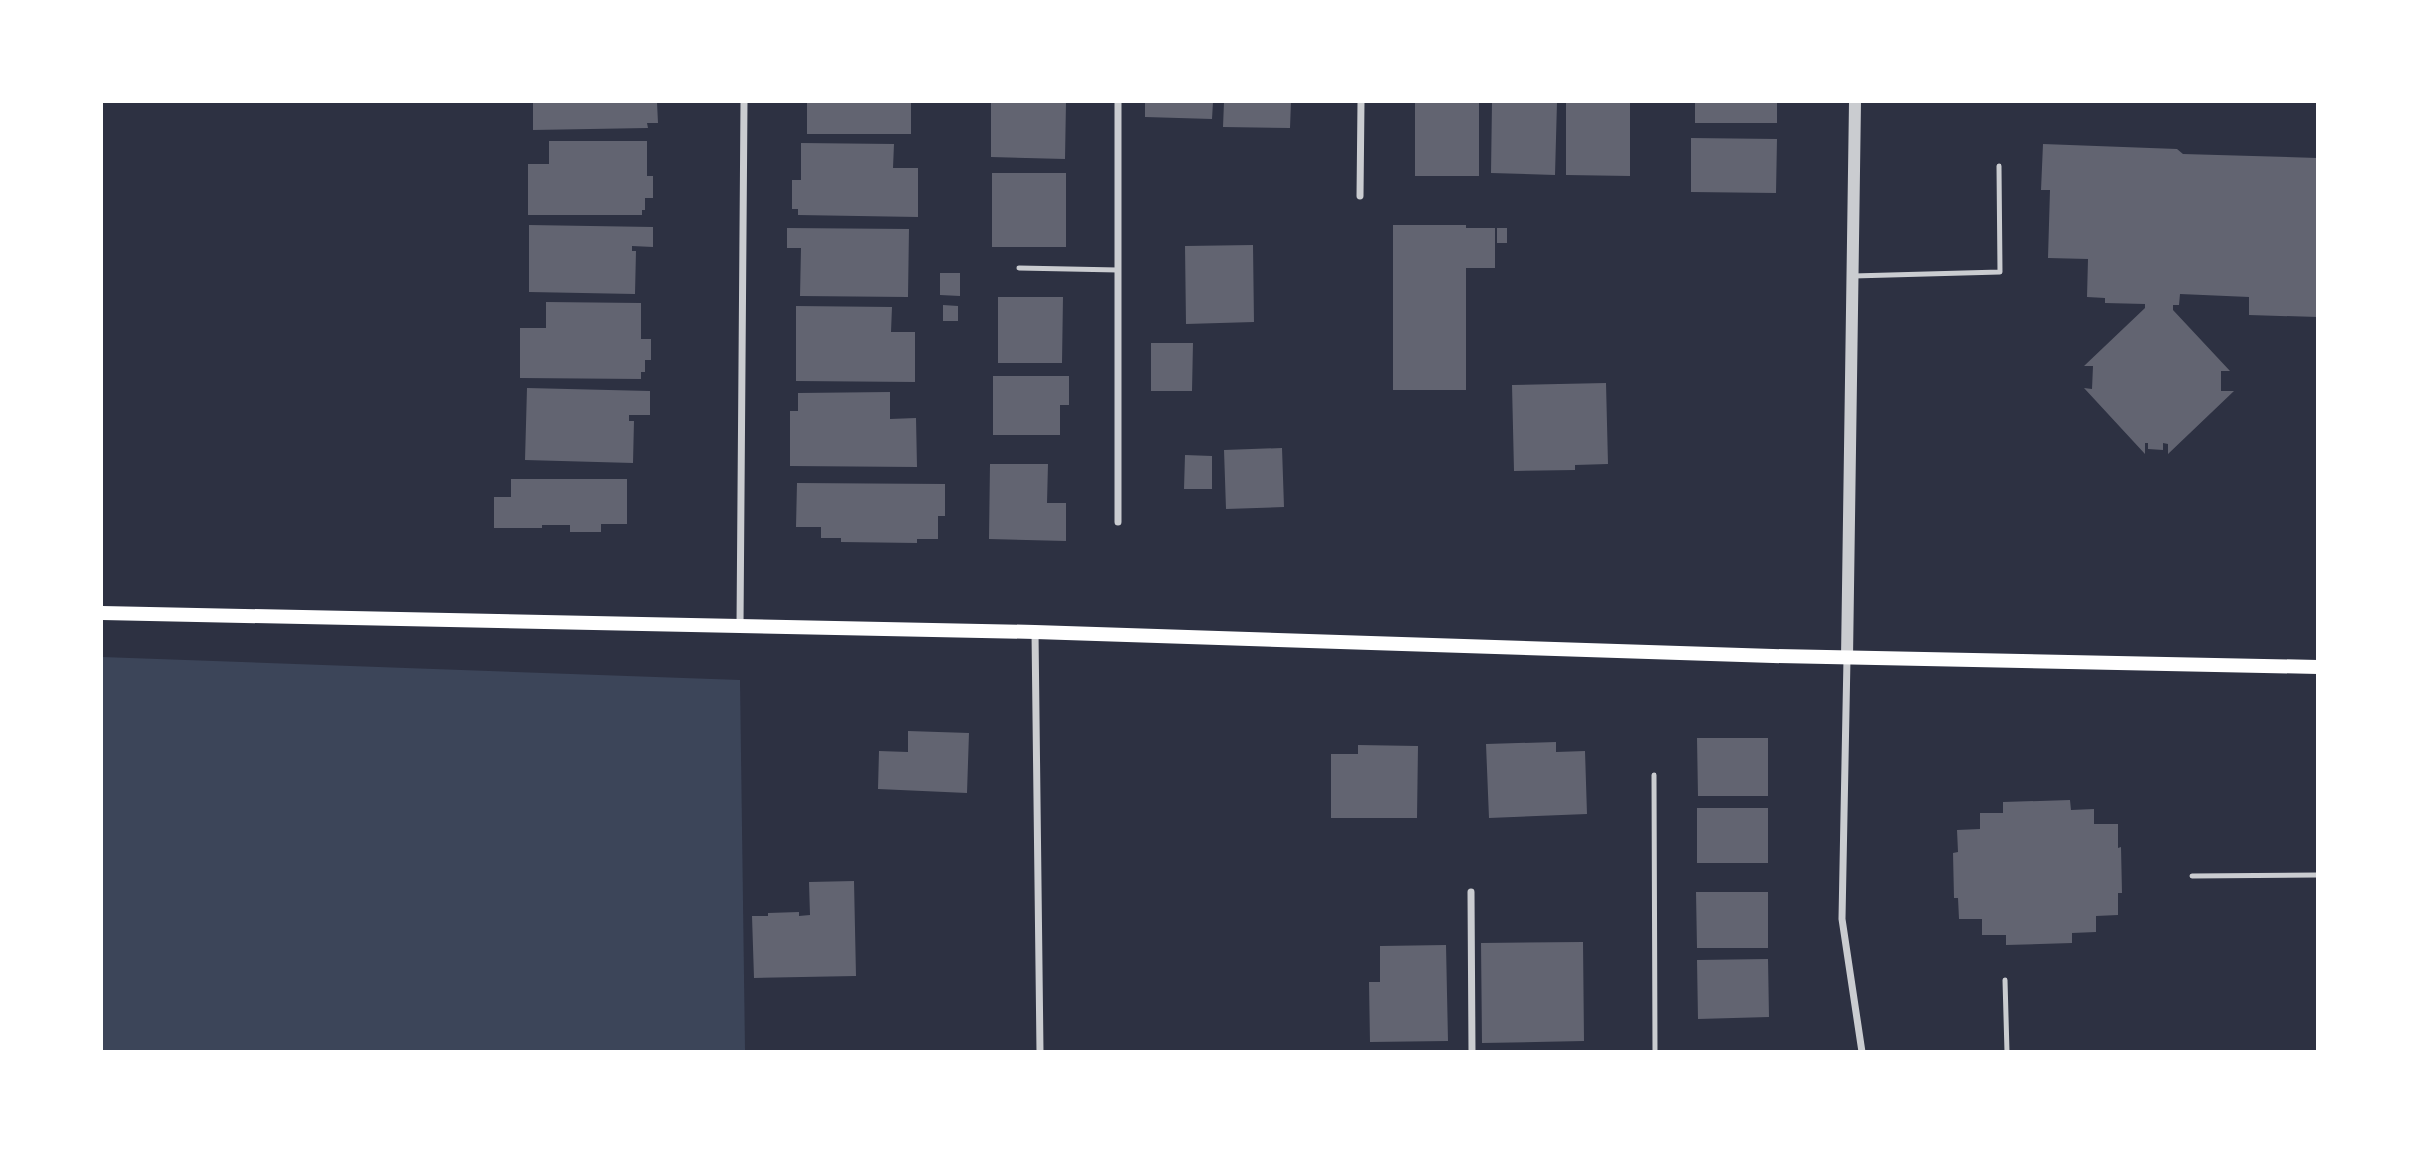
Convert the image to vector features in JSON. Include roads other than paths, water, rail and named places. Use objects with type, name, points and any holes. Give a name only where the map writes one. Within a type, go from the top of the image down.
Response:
[{"type":"main road","points":[[102,613],[1035,632],[1847,657],[2318,667]]},
{"type":"street","points":[[740,625],[744,102]]},
{"type":"street","points":[[1118,102],[1118,522]]},
{"type":"street","points":[[1360,196],[1361,102]]},
{"type":"street","points":[[1855,102],[1842,919],[1862,1052]]},
{"type":"street","points":[[1035,632],[1040,1052]]},
{"type":"street","points":[[1471,892],[1472,1052]]},
{"type":"lane","points":[[1853,276],[2000,272],[1999,166]]},
{"type":"lane","points":[[1019,268],[1118,270]]},
{"type":"lane","points":[[1654,775],[1655,1052]]},
{"type":"lane","points":[[2192,876],[2318,875]]},
{"type":"lane","points":[[2005,980],[2007,1052]]}]
